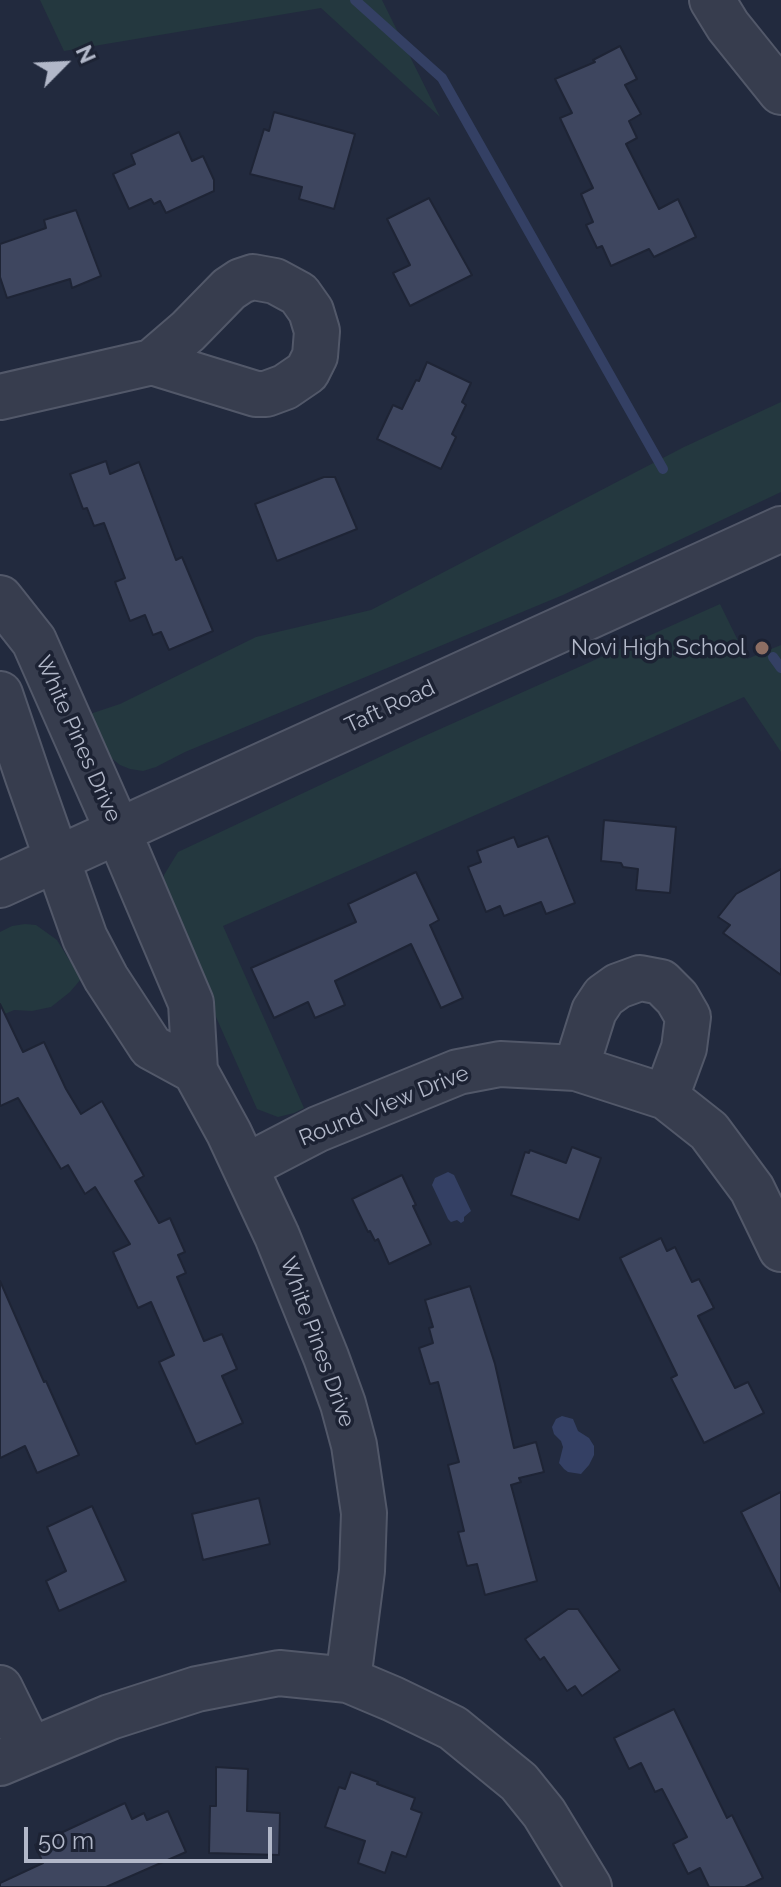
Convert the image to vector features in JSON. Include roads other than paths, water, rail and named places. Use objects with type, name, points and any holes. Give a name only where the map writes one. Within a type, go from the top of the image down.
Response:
[{"type":"street","points":[[712,0],[728,26],[781,92]]},
{"type":"street","points":[[0,397],[152,362]]},
{"type":"street","name":"Taft Road","points":[[0,885],[781,529]]},
{"type":"street","name":"White Pines Drive","points":[[0,598],[34,641],[118,831],[191,1003],[195,1071],[229,1133],[277,1236],[343,1404],[354,1445],[364,1513],[362,1571],[348,1680]]},
{"type":"street","points":[[0,694],[85,938],[106,978],[151,1047],[195,1071]]},
{"type":"street","points":[[576,1068],[594,1011],[604,996],[618,986],[640,978],[661,982],[677,998],[688,1017],[684,1048],[666,1097]]},
{"type":"street","name":"Round View Drive","points":[[245,1167],[318,1129],[458,1072],[500,1064],[576,1068],[666,1097],[709,1131],[752,1189],[781,1249]]},
{"type":"street","points":[[0,1688],[15,1756],[110,1717],[197,1689],[279,1673],[348,1680],[453,1728],[519,1782],[544,1813],[589,1887]]},
{"type":"water","points":[[448,1172],[454,1175],[471,1211],[461,1223],[448,1219],[432,1185],[435,1178]]},
{"type":"water","points":[[562,1416],[573,1419],[578,1431],[589,1438],[594,1446],[594,1455],[581,1474],[568,1472],[559,1463],[563,1447],[552,1427],[556,1419]]},
{"type":"waterway","points":[[355,0],[442,78],[663,469]]},
{"type":"waterway","points":[[773,657],[781,668]]},
{"type":"place","name":"Novi High School","points":[[762,648]]}]
